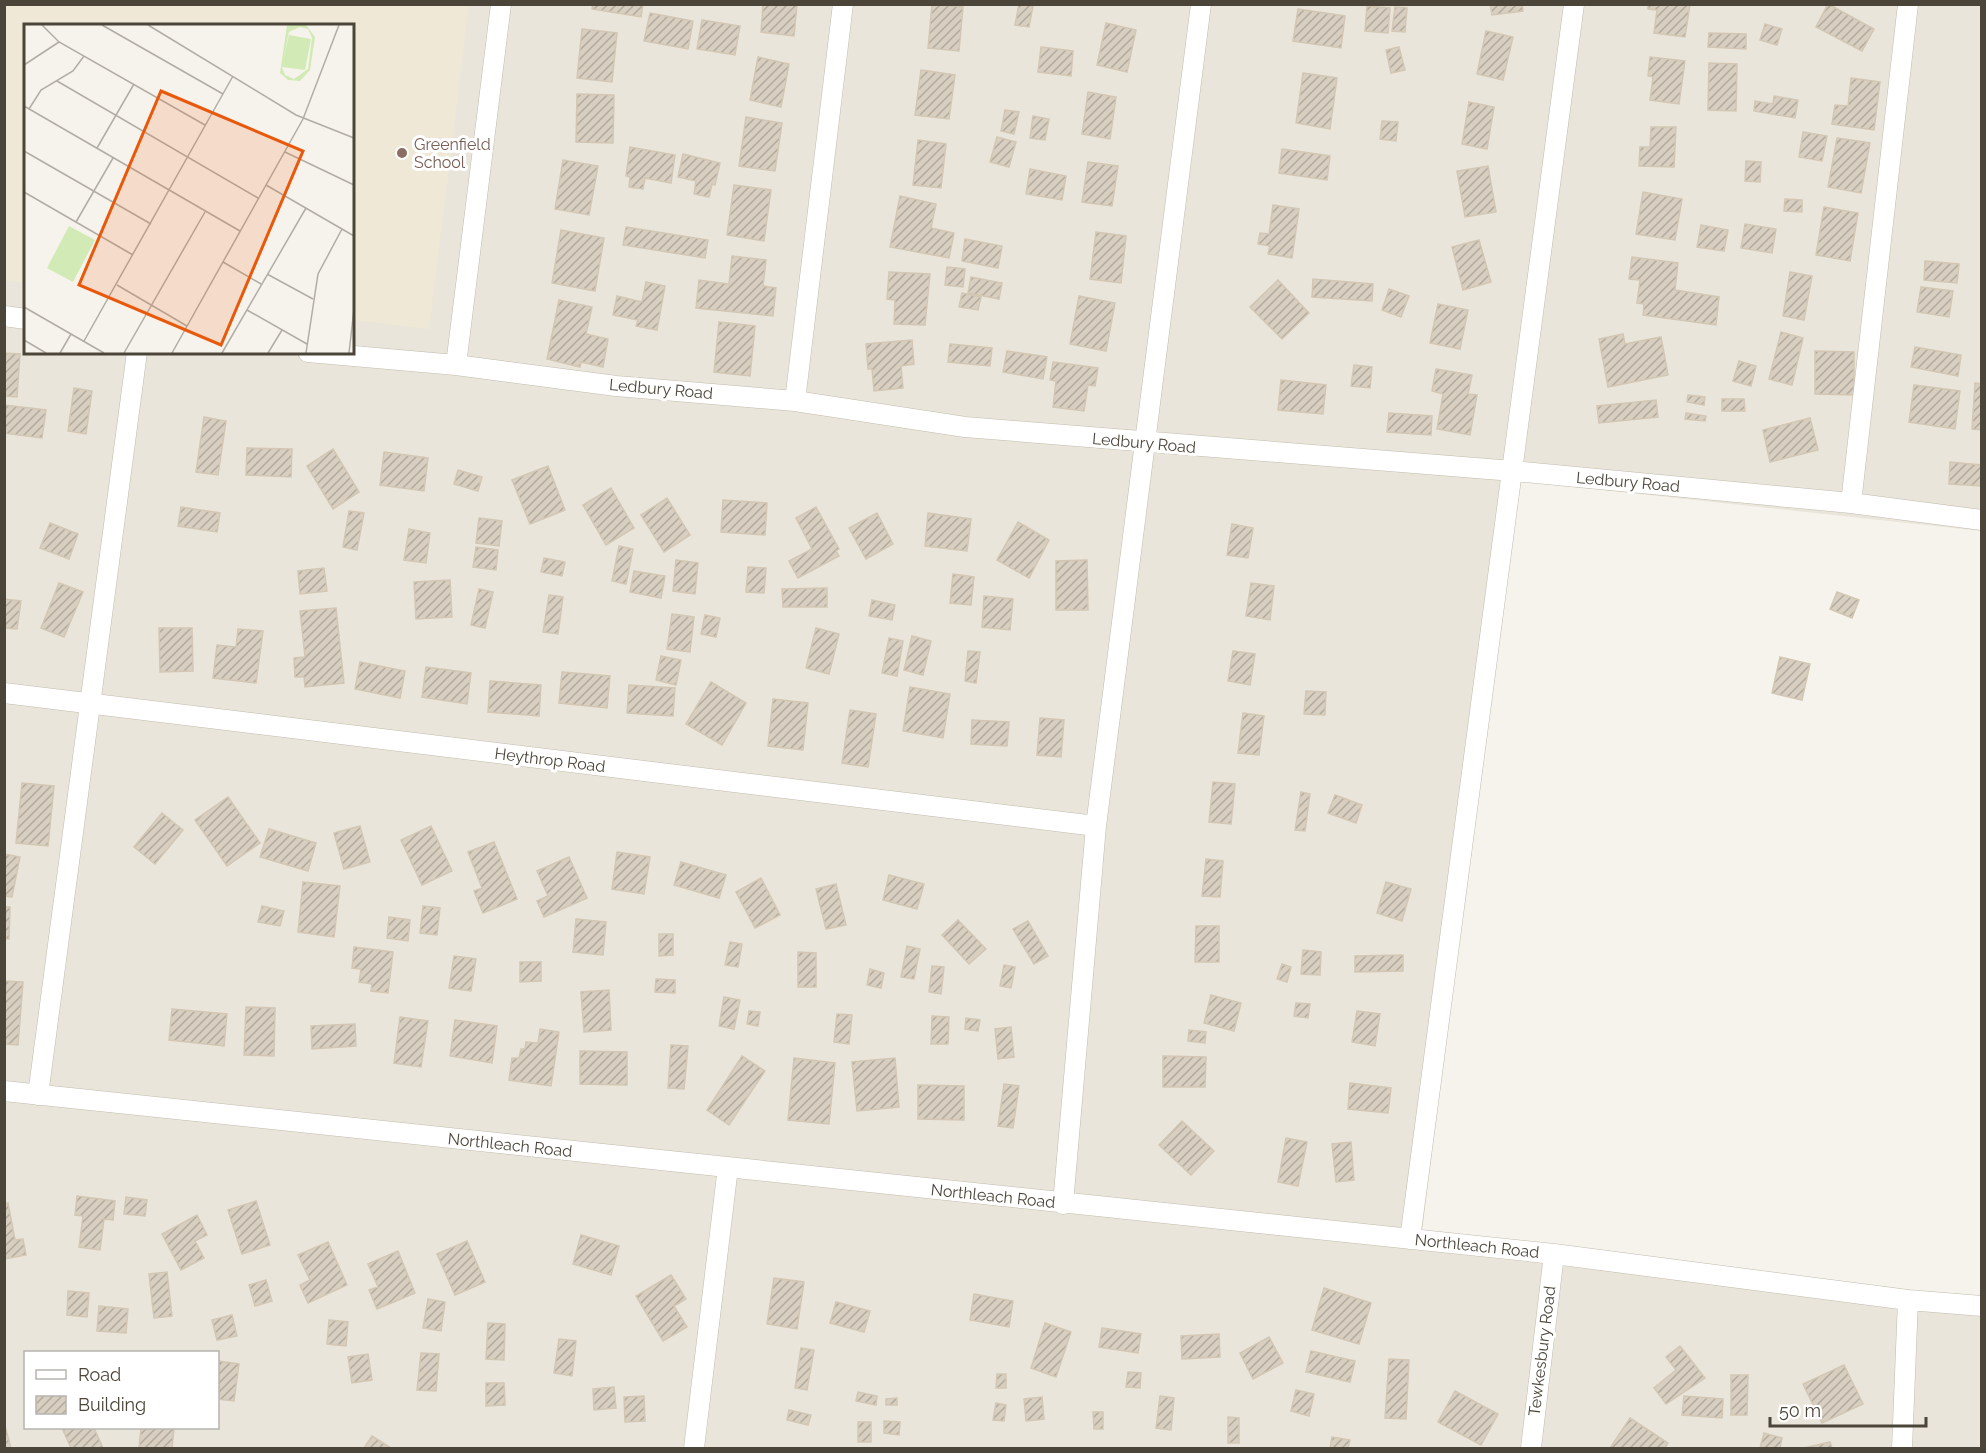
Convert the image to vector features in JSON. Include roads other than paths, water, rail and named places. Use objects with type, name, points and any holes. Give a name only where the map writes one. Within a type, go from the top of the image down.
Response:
[{"type":"street","points":[[456,365],[501,4]]},
{"type":"street","points":[[795,401],[843,4]]},
{"type":"street","points":[[1063,1204],[1096,826],[1201,4]]},
{"type":"street","points":[[1410,1239],[1574,4]]},
{"type":"street","points":[[1851,502],[1908,4]]},
{"type":"street","points":[[4,316],[24,319]]},
{"type":"street","points":[[38,1095],[137,354]]},
{"type":"street","name":"Ledbury Road","points":[[331,354],[456,365],[616,386],[795,401],[965,427],[1145,444],[1513,471],[1851,502],[1982,520]]},
{"type":"street","name":"Heythrop Road","points":[[4,693],[1096,826]]},
{"type":"street","name":"Northleach Road","points":[[4,1091],[1554,1254],[1908,1300],[1982,1306]]},
{"type":"street","points":[[694,1449],[728,1167]]},
{"type":"street","name":"Tewkesbury Road","points":[[1531,1449],[1554,1254]]},
{"type":"street","points":[[1902,1449],[1908,1300]]},
{"type":"place","name":"Greenfield School","points":[[402,153]]}]
